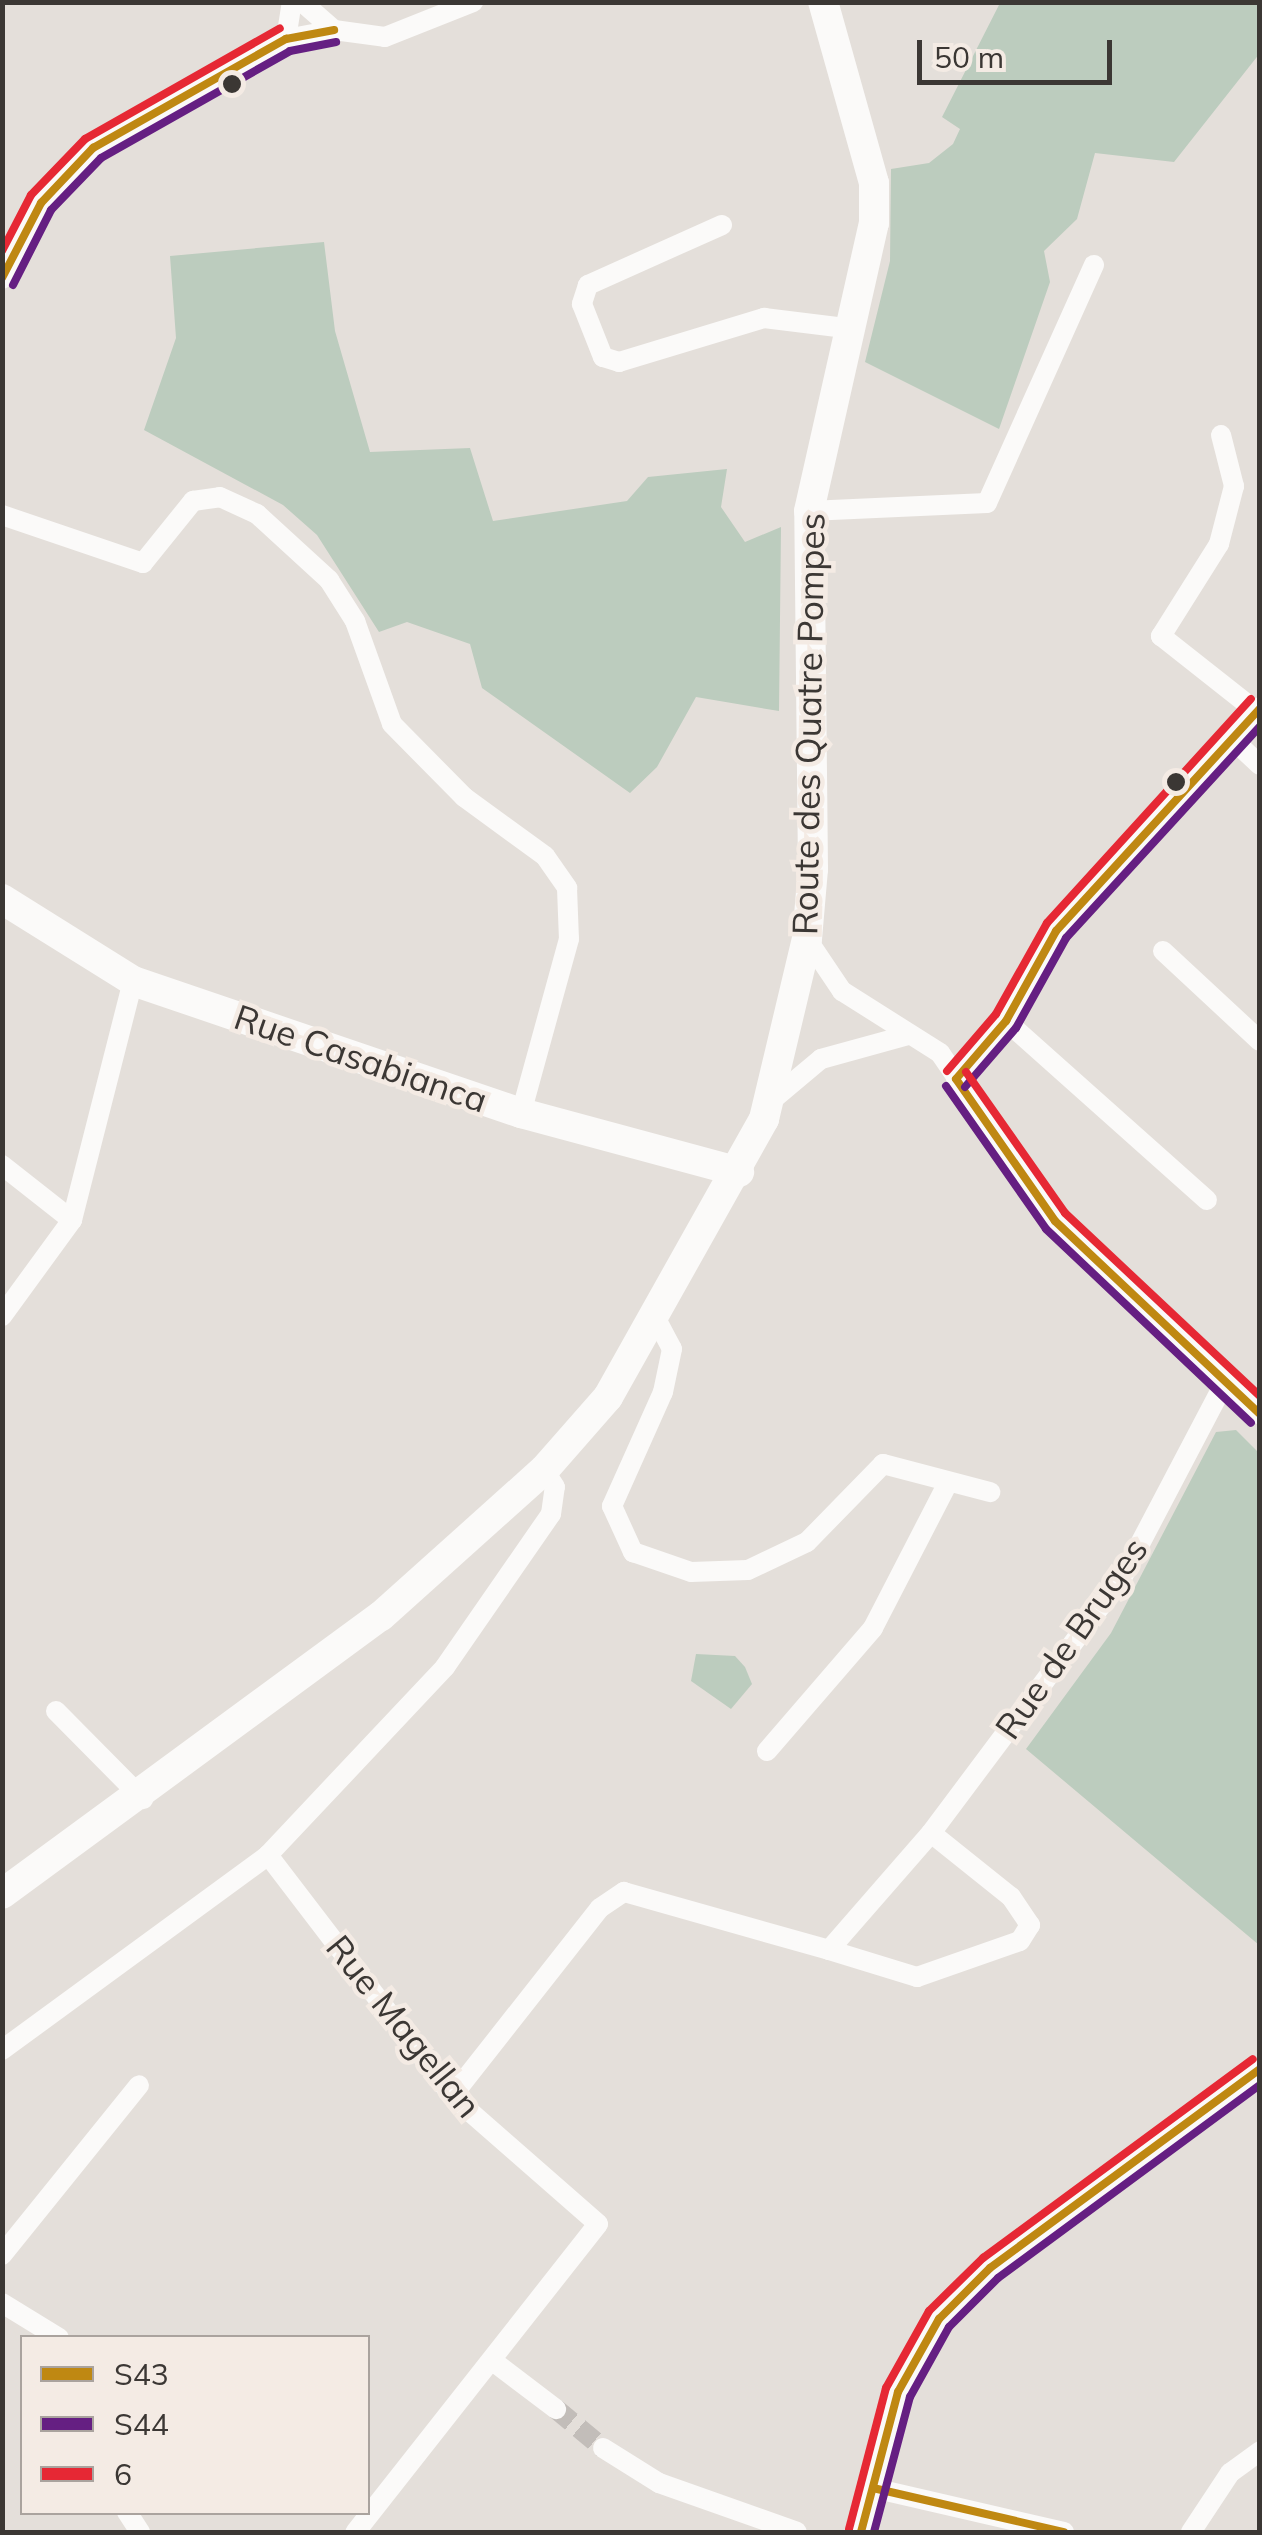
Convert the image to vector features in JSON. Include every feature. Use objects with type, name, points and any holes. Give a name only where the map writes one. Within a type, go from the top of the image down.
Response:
[{"type":"street","points":[[286,39],[292,2]]},
{"type":"street","points":[[302,2],[334,30]]},
{"type":"street","name":"Route des Quatre Pompes","points":[[2,1894],[143,1799],[380,1616],[544,1470],[608,1397],[739,1172],[772,1100],[807,939],[810,511],[853,329],[874,184],[823,2]]},
{"type":"street","points":[[2,279],[41,204],[78,161],[286,39],[334,30],[386,37],[471,3]]},
{"type":"street","points":[[722,224],[588,285],[582,304],[602,357],[619,362],[764,318],[853,329]]},
{"type":"street","points":[[810,511],[987,504],[1094,265]]},
{"type":"street","points":[[956,1079],[1006,1021],[1056,931],[1258,709],[1161,636],[1219,544],[1234,486],[1221,435]]},
{"type":"street","points":[[2,514],[143,563],[194,502],[220,498],[257,514],[329,580],[355,621],[392,724],[464,797],[557,867],[568,888],[568,939],[522,1113]]},
{"type":"street","points":[[1232,738],[1260,765]]},
{"type":"street","name":"Rue Casabianca","points":[[2,899],[133,981],[522,1113],[739,1172]]},
{"type":"street","points":[[807,939],[842,990],[915,1035],[956,1079],[1055,1222],[1260,1414]]},
{"type":"street","points":[[1163,951],[1260,1042]]},
{"type":"street","points":[[2,1316],[72,1220],[133,981]]},
{"type":"street","points":[[1006,1021],[1206,1200]]},
{"type":"street","points":[[772,1100],[839,1051],[915,1035]]},
{"type":"street","points":[[2,1165],[72,1220]]},
{"type":"street","points":[[655,1316],[672,1349],[663,1392],[612,1506],[633,1552],[691,1572],[748,1570],[807,1542],[882,1464],[990,1492]]},
{"type":"street","name":"Rue de Bruges","points":[[830,1950],[930,1833],[1122,1578],[1225,1382]]},
{"type":"street","points":[[2,2050],[268,1854],[445,1667],[551,1514],[555,1487],[544,1470]]},
{"type":"street","points":[[767,1751],[872,1628],[948,1484]]},
{"type":"street","points":[[56,1711],[143,1799]]},
{"type":"street","points":[[452,2096],[600,1908],[624,1892],[917,1978],[1010,1952],[1030,1925],[1011,1897],[930,1833]]},
{"type":"street","name":"Rue Magellan","points":[[268,1854],[452,2096],[598,2224],[494,2362]]},
{"type":"street","points":[[861,2532],[898,2392],[939,2320],[990,2268],[1260,2069]]},
{"type":"street","points":[[2,2255],[139,2085]]},
{"type":"street","points":[[2,2303],[55,2335]]},
{"type":"street","points":[[370,2515],[494,2362],[556,2409]]},
{"type":"street","points":[[603,2448],[659,2483],[797,2532]]},
{"type":"street","points":[[1191,2532],[1230,2473],[1260,2451]]},
{"type":"street","points":[[873,2488],[1064,2532]]},
{"type":"green space","points":[[1000,3],[1259,3],[1260,53],[1174,162],[1095,153],[1077,219],[1044,251],[1050,282],[999,429],[865,362],[890,261],[891,169],[929,163],[953,144],[960,129],[942,117]]},
{"type":"green space","points":[[324,242],[335,331],[370,452],[470,448],[493,521],[627,501],[648,477],[727,469],[721,507],[745,542],[781,527],[779,711],[696,697],[657,767],[630,793],[482,688],[470,644],[407,622],[379,632],[317,535],[283,505],[144,430],[176,338],[170,256]]},
{"type":"green space","points":[[1236,1430],[1260,1454],[1259,1945],[1026,1749],[1111,1633],[1216,1432]]},
{"type":"green space","points":[[696,1654],[735,1656],[745,1667],[752,1684],[731,1709],[691,1681]]},
{"type":"tunnel","points":[[556,2409],[603,2448]]},
{"type":"transit line","name":"6","points":[[2,251],[31,195],[85,139],[280,28]]},
{"type":"transit line","name":"S43","points":[[2,278],[41,203],[93,148],[286,39],[334,30]]},
{"type":"transit line","name":"S44","points":[[13,285],[51,210],[101,158],[290,51],[336,42]]},
{"type":"transit line","name":"6","points":[[947,1071],[996,1014],[1047,923],[1251,699]]},
{"type":"transit line","name":"S43","points":[[956,1079],[1006,1021],[1056,931],[1260,708]]},
{"type":"transit line","name":"S44","points":[[965,1087],[1016,1028],[1066,938],[1260,726]]},
{"type":"transit line","name":"6","points":[[966,1072],[1065,1213],[1260,1396]]},
{"type":"transit line","name":"S43","points":[[956,1079],[1055,1221],[1260,1414]]},
{"type":"transit line","name":"S44","points":[[946,1086],[1046,1229],[1251,1423]]},
{"type":"transit line","name":"6","points":[[849,2529],[886,2388],[929,2311],[983,2258],[1253,2059]]},
{"type":"transit line","name":"S43","points":[[861,2532],[898,2392],[939,2319],[990,2268],[1260,2069]]},
{"type":"transit line","name":"S44","points":[[874,2532],[910,2397],[949,2327],[998,2278],[1260,2085]]},
{"type":"transit line","name":"S43","points":[[873,2488],[1064,2532]]}]
